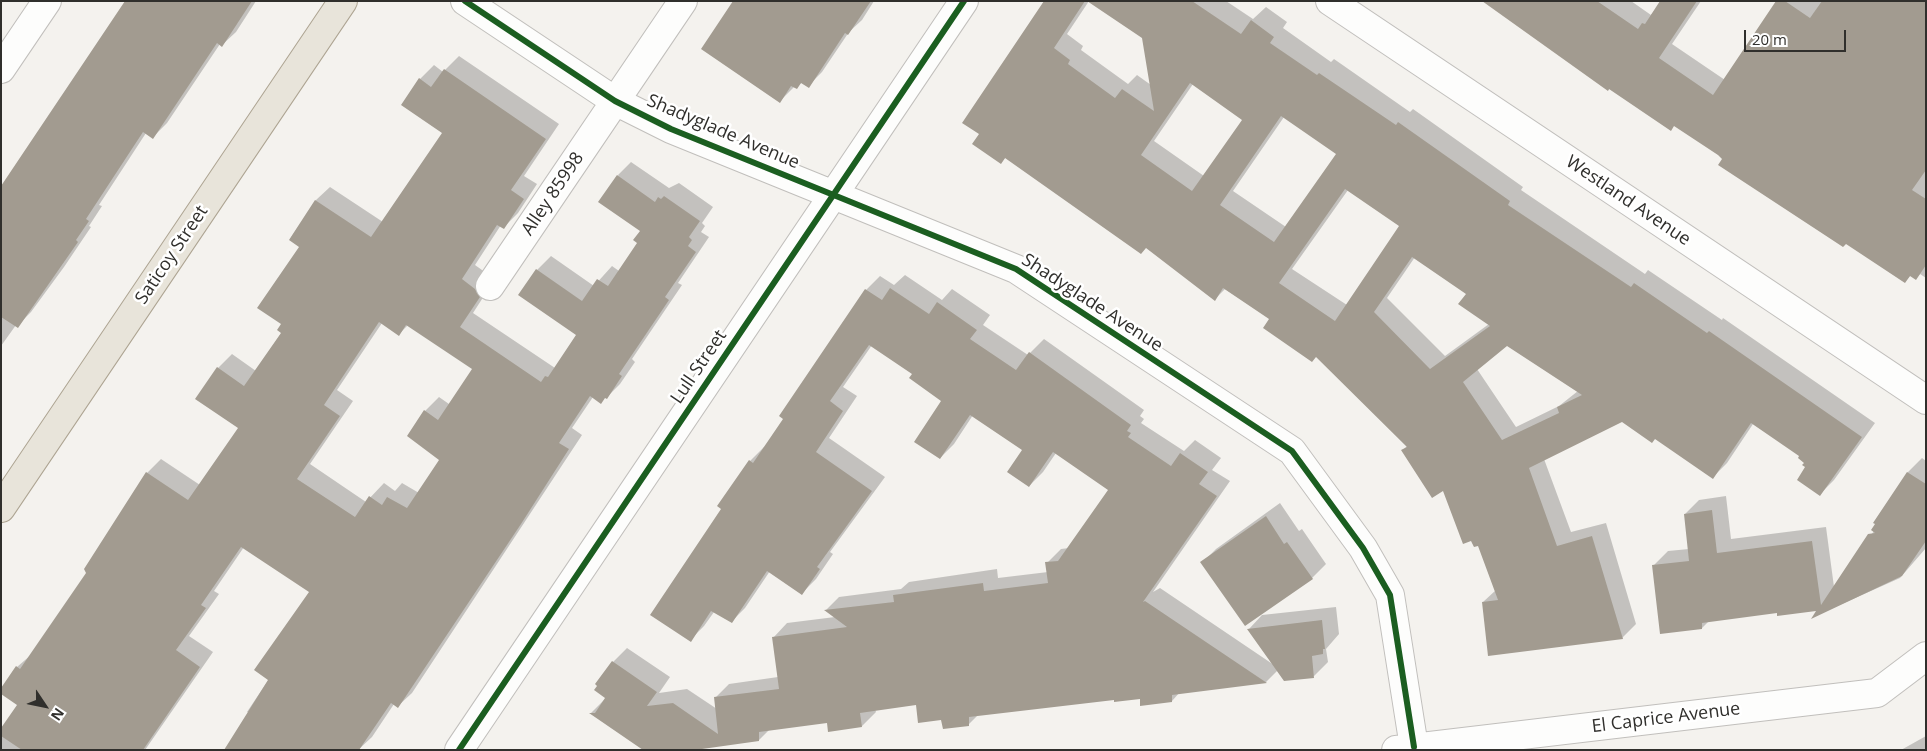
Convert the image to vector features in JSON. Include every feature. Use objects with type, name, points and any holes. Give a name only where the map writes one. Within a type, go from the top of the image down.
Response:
[{"type":"main road","name":"Saticoy Street","points":[[1,508],[343,1]]},
{"type":"street","points":[[1,69],[47,1]]},
{"type":"street","name":"Shadyglade Avenue","points":[[464,1],[615,102],[671,129],[1016,270],[1292,451],[1364,548],[1390,595],[1404,749]]},
{"type":"street","name":"Alley 85998","points":[[490,286],[683,1]]},
{"type":"street","name":"Lull Street","points":[[460,749],[964,1]]},
{"type":"street","name":"Westland Avenue","points":[[1330,1],[1926,400]]},
{"type":"street","name":"El Caprice Avenue","points":[[1404,749],[1877,693],[1926,656]]},
{"type":"building","points":[[125,1],[252,1],[222,47],[217,43],[153,139],[143,132],[86,219],[89,221],[76,240],[78,242],[18,328],[1,317],[1,186]]},
{"type":"building","points":[[733,1],[871,1],[848,35],[845,33],[809,88],[801,83],[797,89],[791,86],[780,103],[701,49]]},
{"type":"building","points":[[1044,1],[1085,1],[1054,48],[1070,60],[1068,64],[1115,98],[1122,89],[1154,111],[1142,38],[1087,1],[1192,1],[1241,34],[1251,20],[1274,37],[1270,43],[1317,75],[1319,73],[1396,125],[1398,122],[1510,201],[1508,205],[1631,287],[1634,283],[1707,333],[1709,331],[1862,437],[1820,496],[1797,480],[1805,467],[1802,465],[1804,463],[1798,458],[1799,456],[1751,423],[1713,479],[1655,439],[1652,443],[1622,422],[1529,468],[1557,546],[1592,536],[1623,639],[1488,656],[1482,602],[1498,600],[1478,546],[1474,547],[1471,541],[1463,544],[1443,491],[1432,498],[1401,450],[1407,447],[1316,357],[1312,362],[1263,328],[1269,319],[1223,288],[1215,301],[1146,248],[1141,254],[1005,158],[1001,164],[972,144],[979,134],[962,123]],"holes":[[[1190,83],[1242,120],[1192,191],[1141,155]],[[1281,116],[1336,154],[1274,242],[1220,205]],[[1345,189],[1399,226],[1335,321],[1279,283]],[[1412,257],[1466,294],[1458,304],[1490,326],[1430,369],[1374,312]],[[1507,346],[1582,395],[1557,407],[1559,413],[1502,440],[1463,382]]]},
{"type":"building","points":[[1482,1],[1597,1],[1638,29],[1642,23],[1645,24],[1660,1],[1697,1],[1659,58],[1713,95],[1776,1],[1785,1],[1810,18],[1822,1],[1926,1],[1926,170],[1912,190],[1926,199],[1926,265],[1916,280],[1910,276],[1905,283],[1846,244],[1843,247],[1718,165],[1722,159],[1718,155],[1674,126],[1671,131],[1609,89],[1608,91]]},
{"type":"building","points":[[444,69],[546,139],[511,190],[524,199],[504,229],[497,225],[462,279],[475,289],[480,297],[460,327],[541,382],[545,376],[548,377],[576,335],[518,295],[536,269],[582,301],[597,279],[608,286],[637,243],[633,240],[640,231],[598,202],[617,175],[655,202],[658,197],[661,199],[664,196],[700,221],[689,237],[692,240],[688,246],[696,252],[665,297],[669,300],[619,374],[622,376],[607,399],[605,398],[601,404],[590,396],[559,443],[569,449],[521,524],[398,708],[391,703],[359,750],[224,750],[268,680],[254,670],[309,592],[241,547],[201,605],[206,608],[176,650],[200,667],[143,750],[22,750],[1,736],[1,728],[17,705],[1,694],[1,688],[16,666],[20,669],[86,573],[84,569],[146,472],[188,500],[238,428],[195,399],[217,367],[244,386],[281,333],[277,330],[281,324],[257,308],[299,247],[289,240],[315,200],[371,237],[442,133],[401,105],[419,78],[431,87]],"holes":[[[379,322],[399,336],[406,325],[472,369],[438,420],[424,410],[407,436],[439,460],[407,508],[387,497],[382,505],[369,496],[355,517],[297,479],[340,416],[324,405]]]},
{"type":"building","points":[[890,288],[929,314],[937,302],[977,330],[970,339],[1016,370],[1029,352],[1131,425],[1127,431],[1131,433],[1128,437],[1171,466],[1180,453],[1208,472],[1199,484],[1217,496],[1143,602],[1145,601],[1267,683],[1172,695],[1172,702],[1140,706],[1140,699],[1114,702],[1114,700],[969,717],[969,726],[943,729],[941,720],[918,723],[916,705],[860,713],[862,727],[828,732],[827,723],[759,732],[759,741],[695,750],[643,750],[589,713],[595,713],[605,698],[594,690],[597,686],[595,684],[612,661],[657,692],[647,706],[673,703],[718,734],[714,697],[779,689],[772,637],[847,627],[824,610],[894,602],[893,595],[983,583],[984,591],[1048,583],[1045,562],[1058,561],[1108,490],[1053,452],[1029,487],[1007,472],[1022,450],[970,415],[940,459],[914,442],[941,401],[909,378],[912,374],[869,345],[830,401],[843,411],[816,452],[872,491],[817,567],[820,569],[802,595],[767,571],[732,623],[711,611],[691,642],[650,615],[721,509],[717,506],[749,460],[753,463],[783,419],[779,416],[865,289],[882,300]]},
{"type":"building","points":[[1907,472],[1926,484],[1926,541],[1902,576],[1811,619],[1816,611],[1777,616],[1777,613],[1702,623],[1702,629],[1660,634],[1652,565],[1689,561],[1684,514],[1712,510],[1717,553],[1812,541],[1821,605],[1868,534],[1875,533],[1871,530],[1875,524],[1873,523]]},
{"type":"building","points":[[1266,516],[1284,544],[1287,542],[1313,579],[1245,626],[1200,562]]},
{"type":"building","points":[[1322,620],[1325,649],[1323,649],[1323,654],[1312,656],[1314,678],[1284,681],[1247,629]]},
{"type":"cycle path","points":[[465,1],[615,101],[671,129],[1016,269],[1292,451],[1363,548],[1390,595],[1414,747]]},
{"type":"cycle path","points":[[459,750],[964,1]]}]
